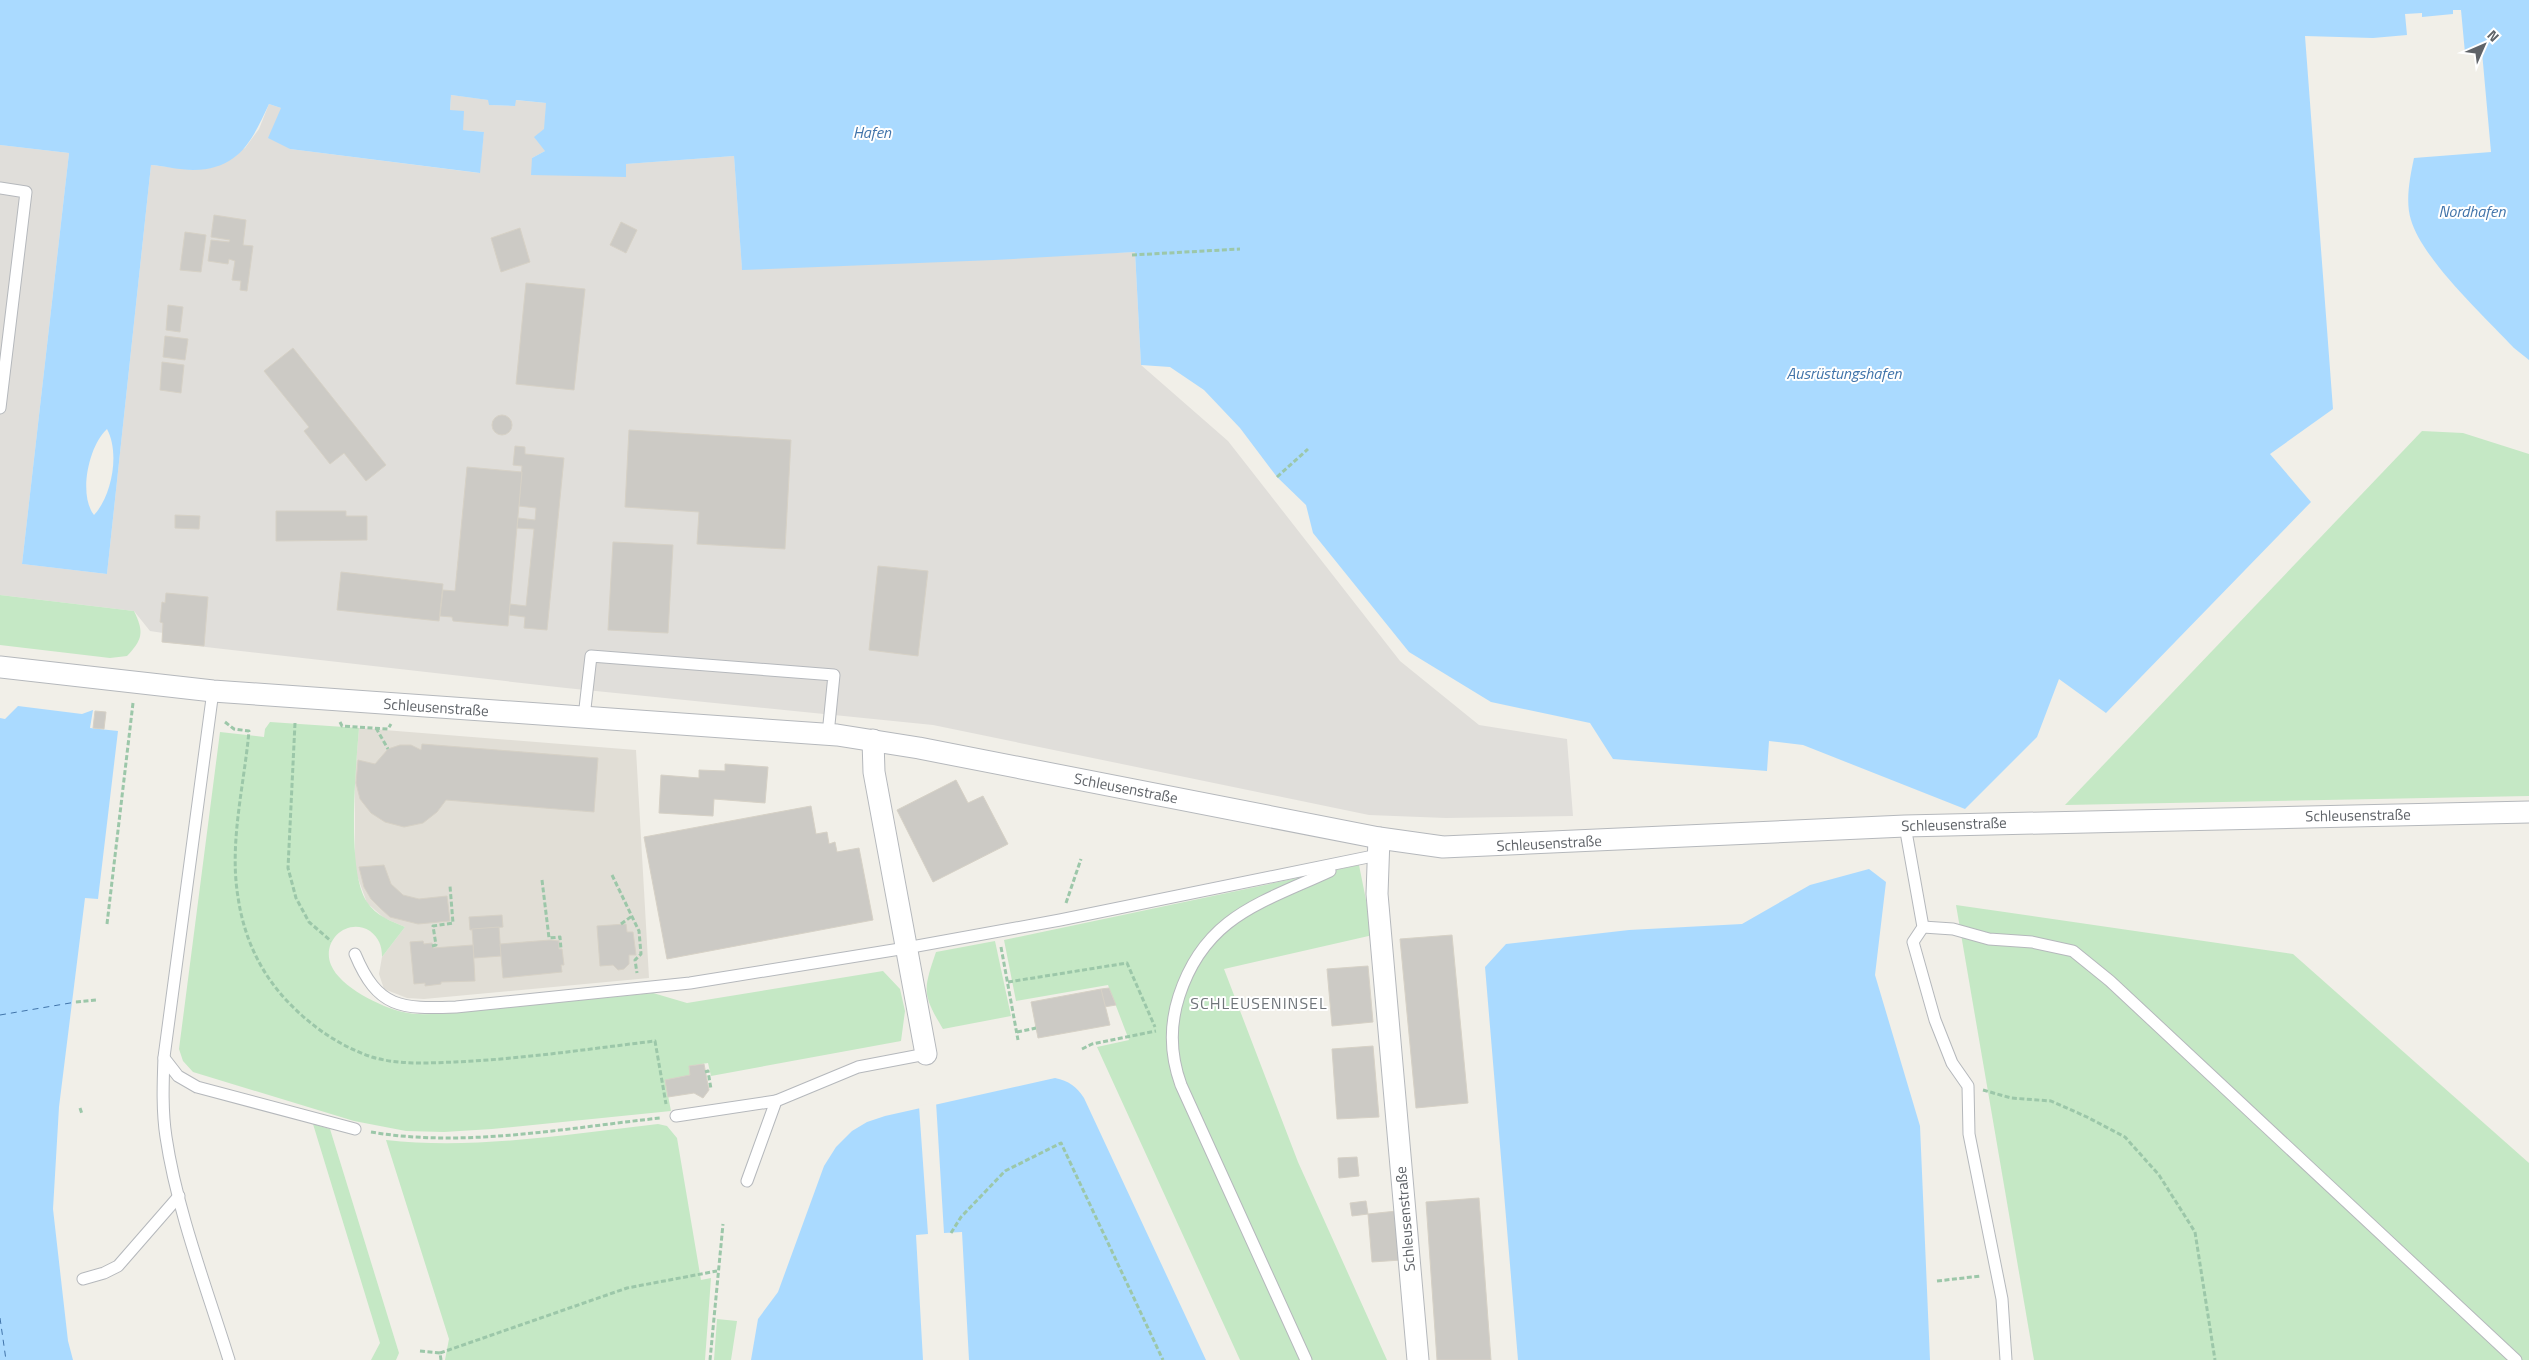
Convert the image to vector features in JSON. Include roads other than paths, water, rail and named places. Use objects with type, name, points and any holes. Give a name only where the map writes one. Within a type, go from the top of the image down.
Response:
[{"type":"street","name":"Schleusenstraße","points":[[0,667],[213,691],[828,734],[874,740],[1379,847],[1467,847],[1905,826],[2529,812]]},
{"type":"street","points":[[874,740],[874,772],[926,1054]]},
{"type":"street","name":"Schleusenstraße","points":[[1379,847],[1377,894],[1418,1360]]},
{"type":"lane","points":[[0,188],[26,192],[0,408]]},
{"type":"lane","points":[[584,718],[591,656],[834,675],[828,734]]},
{"type":"lane","points":[[213,691],[164,1058],[163,1087],[166,1136],[179,1196],[229,1360]]},
{"type":"lane","points":[[1905,826],[1923,927],[1913,942],[1935,1020],[1952,1063],[1968,1086],[1969,1134],[2002,1299],[2006,1360]]},
{"type":"lane","points":[[1306,1360],[1181,1085],[1171,1052],[1171,1034],[1176,1005],[1185,977],[1198,952],[1212,935],[1231,920],[1254,906],[1379,847]]},
{"type":"lane","points":[[355,954],[368,982],[380,994],[404,1004],[433,1008],[690,983],[906,948],[1060,920],[1348,863]]},
{"type":"lane","points":[[1923,927],[1953,930],[1989,939],[2032,942],[2073,951],[2110,981],[2516,1360]]},
{"type":"lane","points":[[673,1117],[776,1101],[858,1067],[926,1054]]},
{"type":"lane","points":[[164,1058],[178,1076],[197,1087],[355,1129]]},
{"type":"lane","points":[[747,1181],[776,1101]]},
{"type":"lane","points":[[83,1279],[104,1273],[118,1266],[179,1196]]},
{"type":"water","name":"Ausrüstungshafen","points":[[0,0],[2529,0],[2529,360],[2514,348],[2441,270],[2418,236],[2409,213],[2409,189],[2414,158],[2491,152],[2482,52],[2465,53],[2461,10],[2453,10],[2453,14],[2422,17],[2422,13],[2405,14],[2407,35],[2373,38],[2305,36],[2333,409],[2270,454],[2311,502],[2106,713],[2059,679],[2037,737],[1965,809],[1803,745],[1769,741],[1767,771],[1613,759],[1590,723],[1491,702],[1409,652],[1313,533],[1306,505],[1277,477],[1240,428],[1204,390],[1170,367],[1141,365],[1135,252],[994,260],[742,270],[734,156],[626,164],[626,177],[531,175],[532,158],[545,151],[534,137],[544,129],[546,103],[516,100],[515,106],[489,105],[488,100],[451,95],[450,110],[464,111],[463,130],[484,132],[480,173],[290,149],[268,138],[281,108],[269,104],[250,140],[233,158],[222,164],[193,170],[151,165],[107,574],[22,564],[69,153],[0,145]],"holes":[[[107,429],[113,450],[112,474],[105,497],[94,515],[89,506],[87,495],[88,470],[95,446]]]},
{"type":"water","points":[[18,706],[82,714],[93,710],[90,728],[118,731],[98,899],[85,898],[59,1107],[53,1209],[68,1341],[73,1360],[0,1360],[0,718],[5,719]]},
{"type":"water","points":[[1869,869],[1886,882],[1875,975],[1920,1126],[1930,1360],[1518,1360],[1485,967],[1506,944],[1629,930],[1742,924],[1810,885]]},
{"type":"water","points":[[1055,1078],[1072,1085],[1084,1098],[1206,1360],[751,1360],[758,1319],[778,1292],[824,1166],[836,1147],[852,1131],[867,1122],[885,1116]]},
{"type":"district","name":"SCHLEUSENINSEL","points":[[1259,1003]]},
{"type":"water label","name":"Hafen","points":[[872,132]]},
{"type":"water label","name":"Nordhafen","points":[[2472,211]]}]
